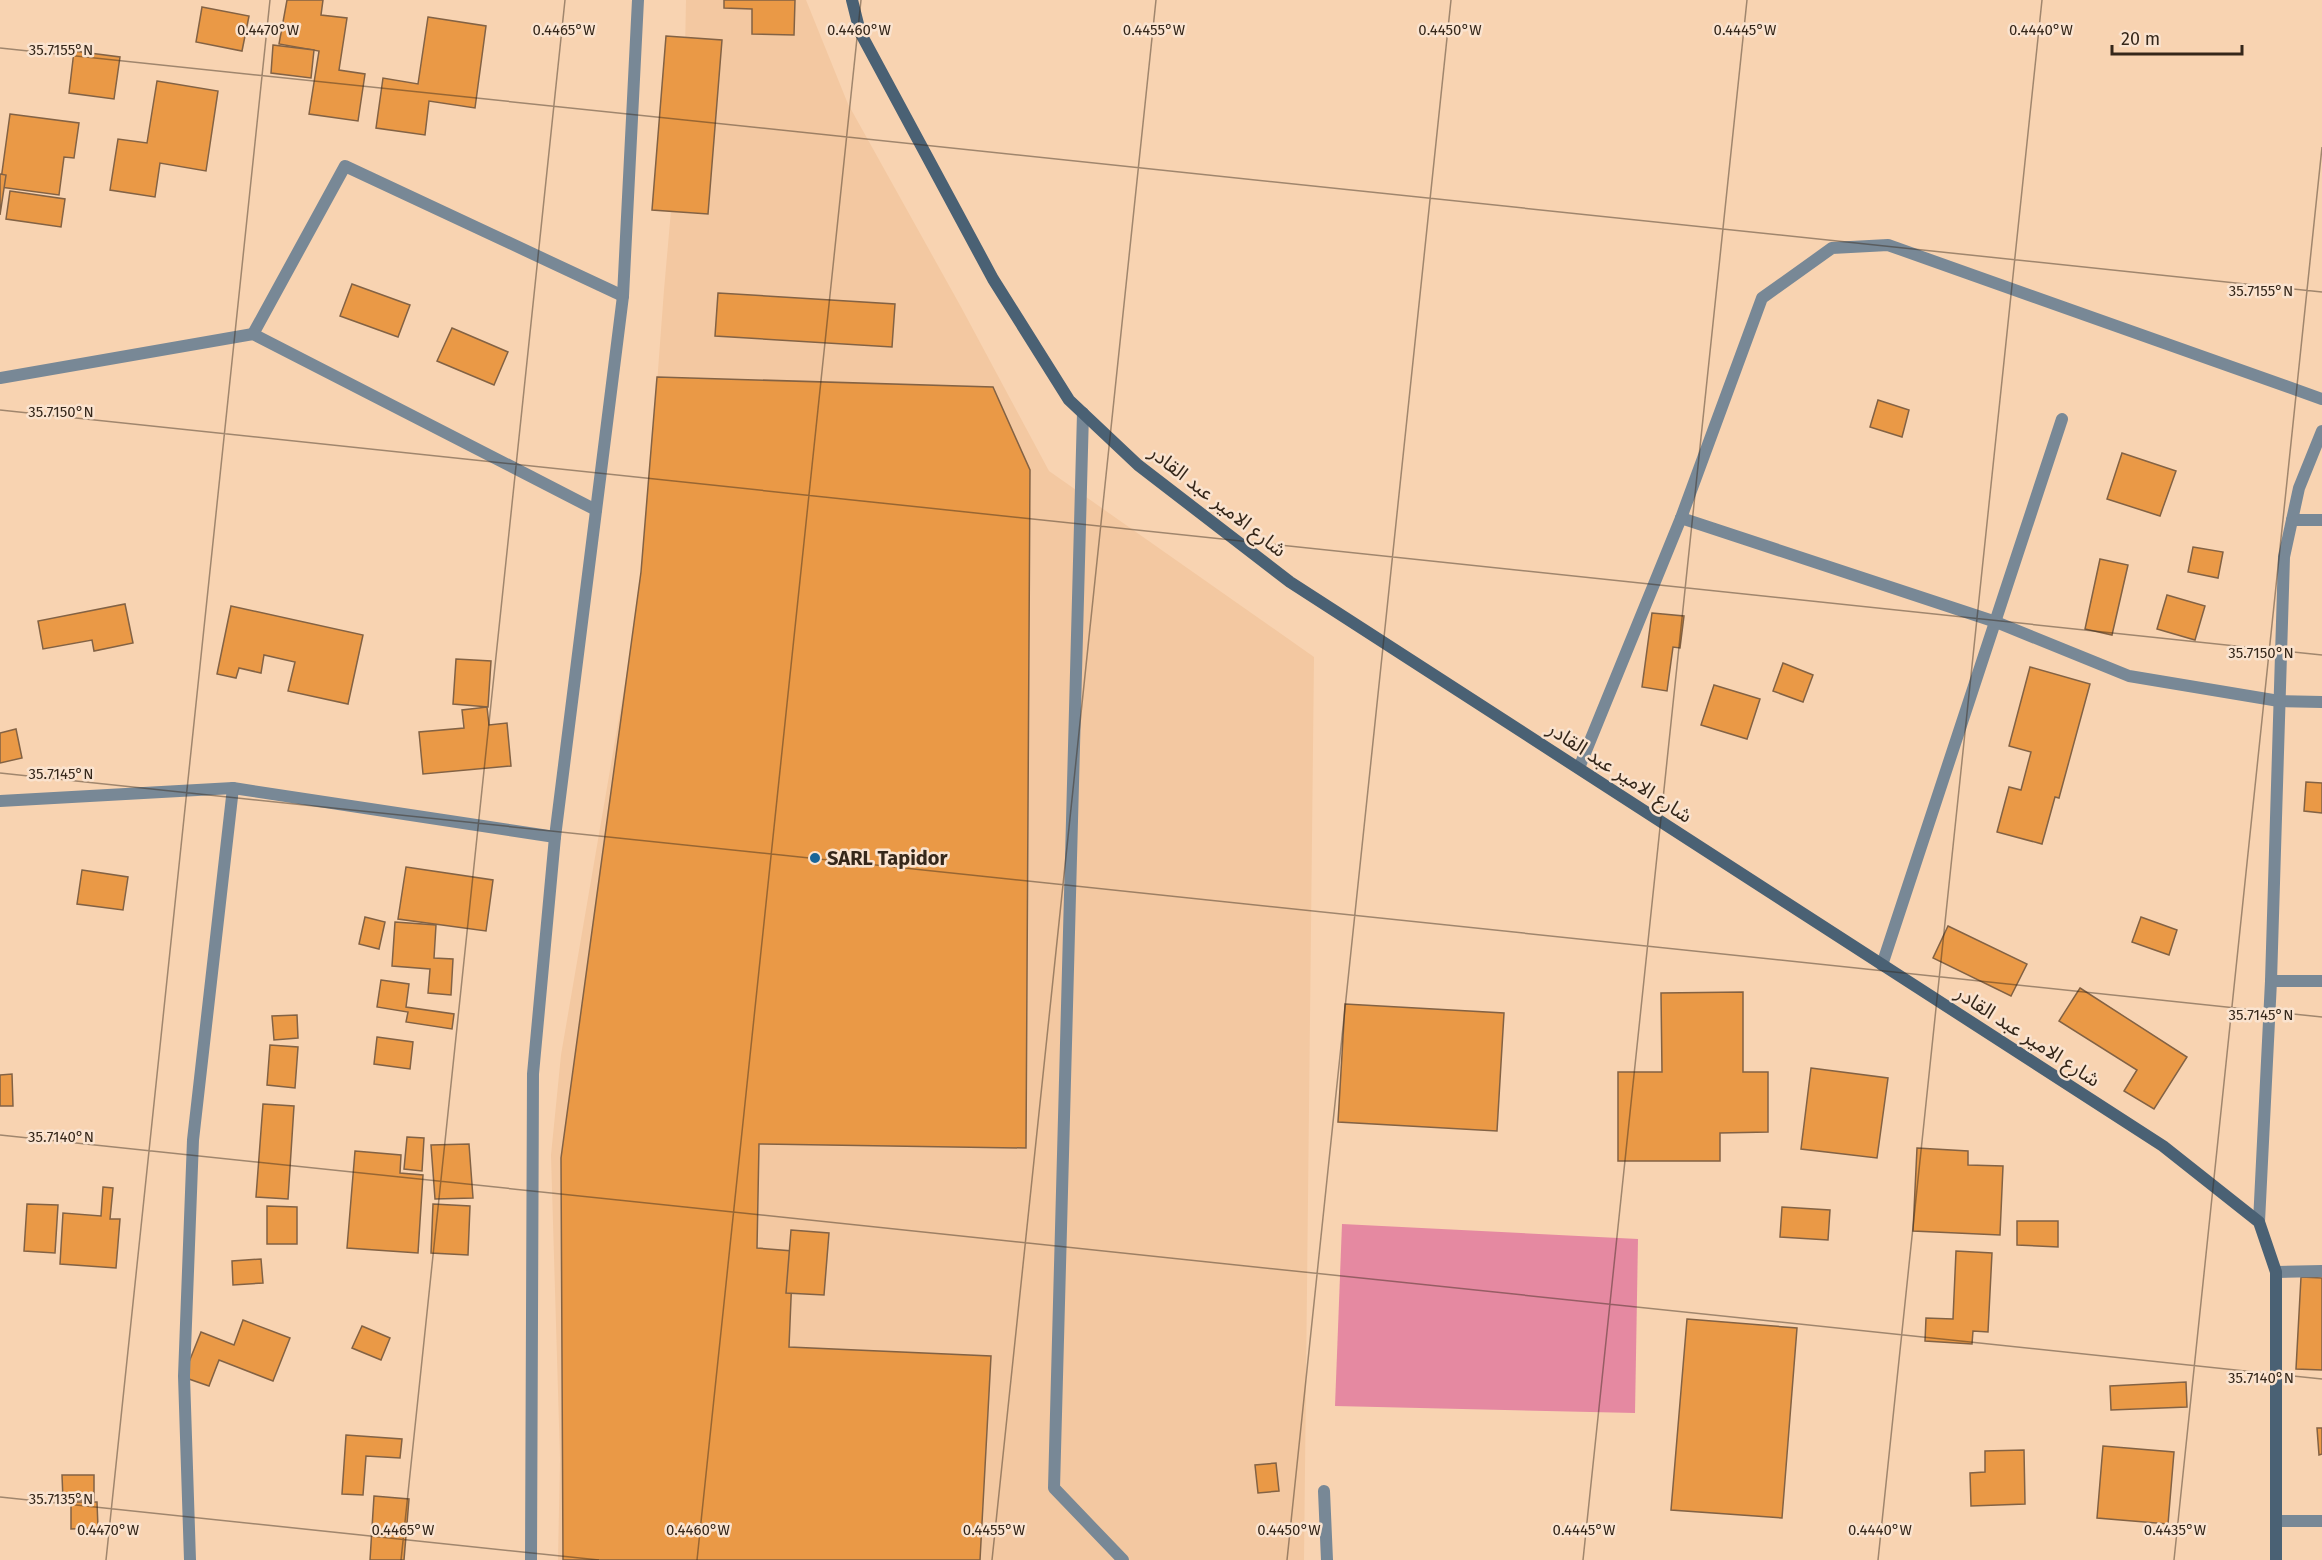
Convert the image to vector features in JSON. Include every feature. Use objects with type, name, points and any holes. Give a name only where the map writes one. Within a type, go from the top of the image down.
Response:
[{"type":"main road","name":"شارع الامير عبد القادر","points":[[852,0],[860,32],[993,279],[1069,400],[1138,465],[1290,582],[2163,1146],[2259,1222]]},
{"type":"main road","points":[[2259,1222],[2276,1272],[2276,1560]]},
{"type":"street","points":[[531,1560],[533,1074],[555,837],[623,296],[638,0]]},
{"type":"street","points":[[252,334],[345,166],[623,296]]},
{"type":"street","points":[[1579,768],[1681,518],[1762,298],[1832,248],[1888,245],[2322,399]]},
{"type":"street","points":[[0,378],[252,334],[596,510]]},
{"type":"street","points":[[1083,414],[1054,1488],[1123,1560]]},
{"type":"street","points":[[1882,965],[2062,419]]},
{"type":"street","points":[[2259,1222],[2271,981],[2284,557],[2299,488],[2322,432]]},
{"type":"street","points":[[1681,518],[1996,622],[2129,676],[2278,701],[2322,702]]},
{"type":"street","points":[[2292,520],[2322,520]]},
{"type":"street","points":[[0,801],[233,788],[555,837]]},
{"type":"street","points":[[190,1560],[184,1376],[193,1140],[233,788]]},
{"type":"street","points":[[2271,981],[2322,981]]},
{"type":"street","points":[[2276,1272],[2322,1271]]},
{"type":"street","points":[[1324,1491],[1327,1560]]},
{"type":"street","points":[[2276,1521],[2322,1521]]},
{"type":"shaded area","points":[[686,0],[806,0],[848,104],[1049,471],[1314,657],[1304,1560],[558,1560],[560,1459],[551,1155],[561,1055],[642,584],[685,52]]},
{"type":"shaded area","points":[[1342,1224],[1638,1239],[1635,1413],[1335,1406]]},
{"type":"building","points":[[287,0],[323,0],[321,15],[347,18],[339,70],[365,74],[358,121],[309,114],[319,51],[279,44]]},
{"type":"building","points":[[724,0],[795,0],[794,35],[752,34],[752,9],[724,8]]},
{"type":"building","points":[[202,7],[249,16],[242,51],[196,42]]},
{"type":"building","points":[[428,17],[486,26],[475,108],[429,101],[425,135],[376,128],[383,78],[418,84]]},
{"type":"building","points":[[666,36],[722,40],[708,214],[652,210]]},
{"type":"building","points":[[273,45],[314,50],[311,78],[271,73]]},
{"type":"building","points":[[74,51],[120,57],[114,99],[69,93]]},
{"type":"building","points":[[157,81],[218,91],[206,171],[160,163],[155,197],[110,190],[118,139],[147,143]]},
{"type":"building","points":[[10,114],[79,123],[74,158],[64,157],[59,195],[0,187]]},
{"type":"building","points":[[0,174],[6,175],[0,215]]},
{"type":"building","points":[[10,191],[65,199],[61,227],[6,219]]},
{"type":"building","points":[[352,284],[410,305],[398,337],[340,316]]},
{"type":"building","points":[[718,293],[895,304],[892,347],[715,336]]},
{"type":"building","points":[[452,328],[508,352],[494,385],[437,361]]},
{"type":"building","name":"SARL Tapidor","points":[[657,377],[993,387],[1030,470],[1026,1148],[759,1144],[757,1248],[793,1251],[789,1347],[991,1356],[980,1560],[563,1560],[561,1158],[641,572]]},
{"type":"building","points":[[1878,400],[1909,410],[1902,437],[1870,427]]},
{"type":"building","points":[[2122,453],[2176,471],[2160,516],[2107,499]]},
{"type":"building","points":[[2193,547],[2223,552],[2218,578],[2188,572]]},
{"type":"building","points":[[2100,559],[2128,565],[2112,635],[2085,629]]},
{"type":"building","points":[[2167,595],[2205,606],[2195,640],[2157,629]]},
{"type":"building","points":[[125,604],[133,643],[94,651],[92,640],[43,649],[38,621]]},
{"type":"building","points":[[231,606],[363,635],[348,704],[288,691],[295,662],[264,655],[261,673],[239,668],[236,678],[217,674]]},
{"type":"building","points":[[1652,613],[1684,616],[1680,648],[1673,647],[1667,691],[1642,687]]},
{"type":"building","points":[[456,659],[491,661],[488,707],[453,704]]},
{"type":"building","points":[[1783,663],[1813,675],[1803,702],[1773,691]]},
{"type":"building","points":[[2030,667],[2090,684],[2059,798],[2055,797],[2042,844],[1997,832],[2009,787],[2021,790],[2031,752],[2009,746]]},
{"type":"building","points":[[1714,685],[1760,699],[1747,739],[1701,725]]},
{"type":"building","points":[[487,707],[489,725],[507,723],[511,766],[423,774],[419,732],[464,728],[462,710]]},
{"type":"building","points":[[16,729],[22,758],[0,763],[0,733]]},
{"type":"building","points":[[2306,782],[2322,783],[2322,813],[2304,811]]},
{"type":"building","points":[[406,867],[493,880],[486,931],[398,919]]},
{"type":"building","points":[[82,870],[128,877],[123,910],[77,904]]},
{"type":"building","points":[[365,917],[385,922],[379,949],[359,944]]},
{"type":"building","points":[[2141,917],[2177,930],[2169,955],[2132,942]]},
{"type":"building","points":[[395,922],[436,925],[434,958],[453,959],[451,995],[428,993],[430,969],[392,966]]},
{"type":"building","points":[[1948,926],[2027,964],[2011,996],[1933,958]]},
{"type":"building","points":[[381,980],[409,984],[406,1007],[454,1014],[452,1029],[406,1022],[408,1012],[377,1007]]},
{"type":"building","points":[[2080,988],[2187,1057],[2154,1109],[2124,1091],[2137,1070],[2059,1021]]},
{"type":"building","points":[[1743,992],[1743,1072],[1768,1072],[1768,1132],[1720,1133],[1720,1161],[1618,1161],[1618,1072],[1662,1072],[1661,993]]},
{"type":"building","points":[[1345,1004],[1504,1013],[1497,1131],[1338,1122]]},
{"type":"building","points":[[297,1015],[298,1038],[274,1040],[272,1016]]},
{"type":"building","points":[[377,1037],[413,1042],[410,1069],[374,1064]]},
{"type":"building","points":[[270,1045],[298,1047],[295,1088],[267,1085]]},
{"type":"building","points":[[1811,1068],[1888,1078],[1877,1158],[1801,1149]]},
{"type":"building","points":[[12,1074],[13,1106],[0,1106],[0,1075]]},
{"type":"building","points":[[263,1104],[294,1106],[288,1199],[256,1197]]},
{"type":"building","points":[[407,1137],[424,1138],[422,1171],[404,1169]]},
{"type":"building","points":[[469,1144],[473,1198],[435,1199],[431,1145]]},
{"type":"building","points":[[1917,1148],[1968,1151],[1968,1165],[2003,1166],[2000,1235],[1913,1231]]},
{"type":"building","points":[[355,1151],[401,1155],[400,1173],[423,1175],[418,1253],[347,1248]]},
{"type":"building","points":[[103,1187],[113,1188],[110,1219],[120,1219],[116,1268],[60,1264],[63,1213],[101,1216]]},
{"type":"building","points":[[27,1204],[58,1205],[55,1253],[24,1251]]},
{"type":"building","points":[[433,1204],[470,1206],[468,1255],[431,1253]]},
{"type":"building","points":[[267,1206],[297,1207],[297,1244],[267,1244]]},
{"type":"building","points":[[1782,1207],[1830,1210],[1828,1240],[1780,1237]]},
{"type":"building","points":[[2017,1221],[2058,1221],[2058,1247],[2017,1245]]},
{"type":"building","points":[[791,1230],[829,1233],[824,1295],[786,1293]]},
{"type":"building","points":[[1956,1251],[1992,1253],[1988,1332],[1973,1331],[1972,1344],[1925,1341],[1926,1318],[1953,1319]]},
{"type":"building","points":[[261,1259],[263,1283],[233,1285],[232,1261]]},
{"type":"building","points":[[2301,1277],[2322,1278],[2322,1370],[2296,1369]]},
{"type":"building","points":[[1687,1319],[1797,1328],[1782,1518],[1671,1510]]},
{"type":"building","points":[[243,1320],[290,1338],[273,1381],[219,1360],[209,1386],[183,1377],[201,1332],[234,1345]]},
{"type":"building","points":[[362,1326],[390,1338],[381,1360],[352,1348]]},
{"type":"building","points":[[2186,1382],[2187,1407],[2111,1410],[2110,1386]]},
{"type":"building","points":[[2317,1428],[2322,1428],[2322,1454],[2319,1455]]},
{"type":"building","points":[[346,1435],[402,1439],[400,1458],[366,1456],[363,1495],[342,1494]]},
{"type":"building","points":[[2103,1446],[2174,1452],[2168,1524],[2097,1518]]},
{"type":"building","points":[[2024,1450],[2025,1504],[1971,1506],[1970,1473],[1985,1472],[1985,1451]]},
{"type":"building","points":[[1276,1463],[1279,1491],[1258,1493],[1255,1465]]},
{"type":"building","points":[[62,1475],[94,1475],[94,1500],[63,1500]]},
{"type":"building","points":[[374,1496],[409,1499],[404,1560],[370,1560]]},
{"type":"building","points":[[71,1502],[97,1502],[98,1528],[71,1529]]},
{"type":"place","name":"SARL Tapidor","points":[[815,858]]}]
